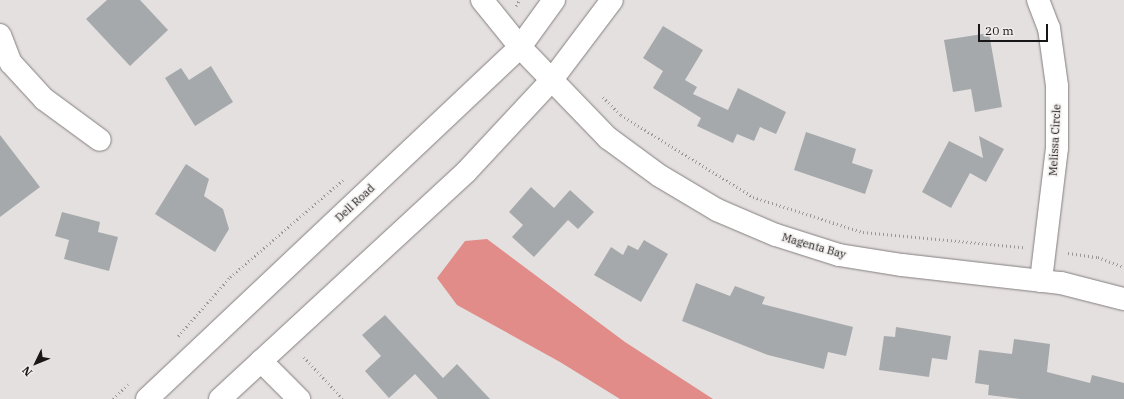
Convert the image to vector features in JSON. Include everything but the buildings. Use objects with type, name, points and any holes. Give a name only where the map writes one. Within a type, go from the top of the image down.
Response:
[{"type":"street","name":"Magenta Bay","points":[[482,0],[520,48],[608,138],[660,176],[716,210],[776,235],[839,255],[902,266],[1061,283],[1124,299]]},
{"type":"street","name":"Dell Road","points":[[147,399],[520,48],[554,0]]},
{"type":"street","points":[[220,399],[466,172],[551,81],[612,0]]},
{"type":"street","name":"Melissa Circle","points":[[1038,0],[1049,28],[1057,86],[1057,148],[1041,281]]},
{"type":"street","points":[[0,35],[11,63],[44,99],[100,140]]},
{"type":"street","points":[[261,361],[299,399]]},
{"type":"path","points":[[504,26],[520,0]]},
{"type":"path","points":[[599,93],[621,115],[753,197],[863,232],[1044,250],[1098,257],[1124,267]]},
{"type":"path","points":[[175,338],[230,277],[348,176]]},
{"type":"path","points":[[304,357],[343,399]]},
{"type":"path","points":[[113,399],[130,382]]},
{"type":"shaded area","points":[[487,239],[625,342],[713,399],[620,399],[560,362],[457,305],[437,278],[465,241]]}]
